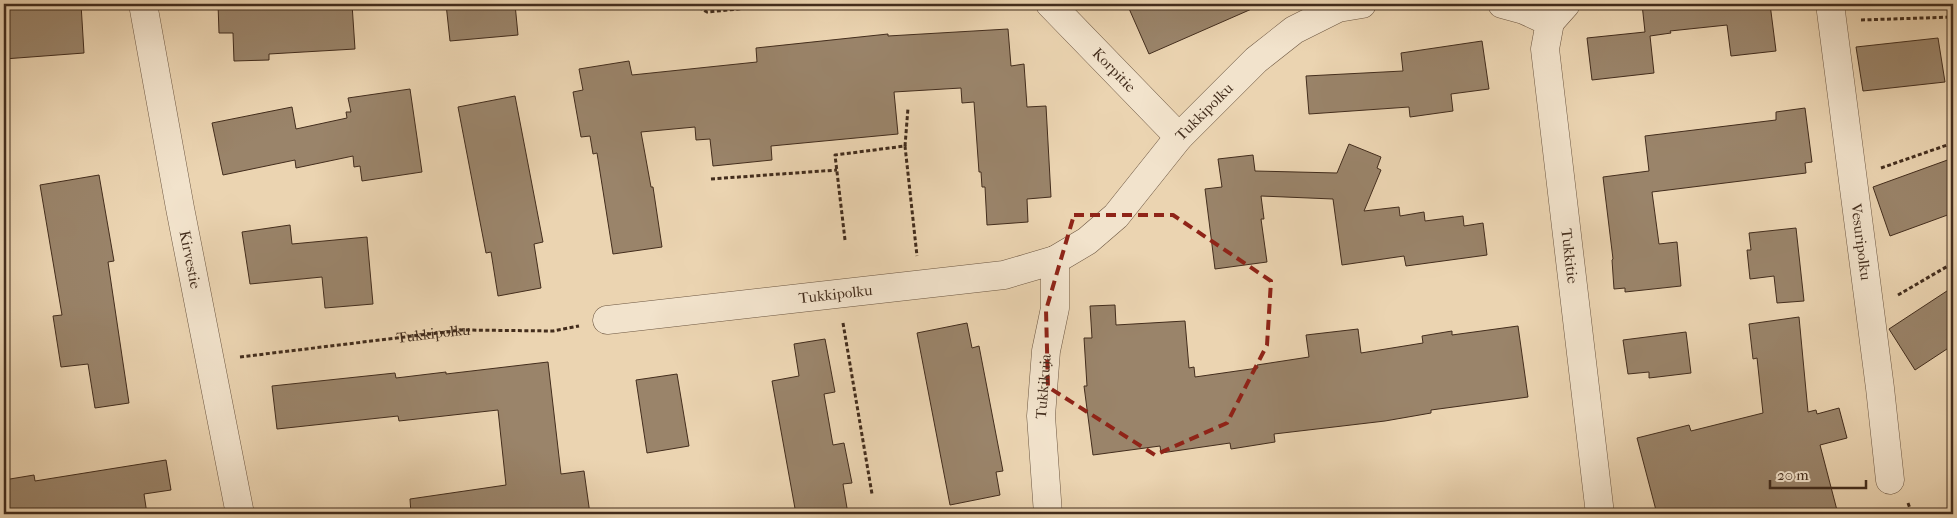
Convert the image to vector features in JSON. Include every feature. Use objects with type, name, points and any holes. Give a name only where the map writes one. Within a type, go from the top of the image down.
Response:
[{"type":"street","name":"Kirvestie","points":[[143,4],[180,208],[240,514]]},
{"type":"street","name":"Korpitie","points":[[1050,4],[1179,137]]},
{"type":"street","name":"Tukkipolku","points":[[607,320],[1004,275],[1055,260],[1087,241],[1116,216],[1179,137],[1256,60],[1294,30],[1338,8],[1362,4]]},
{"type":"street","points":[[1502,4],[1524,10],[1558,13]]},
{"type":"street","name":"Vesuripolku","points":[[1831,12],[1890,480]]},
{"type":"street","name":"Tukkitie","points":[[1558,13],[1545,49],[1600,514]]},
{"type":"street","name":"Tukkikuja","points":[[1048,514],[1041,416],[1046,351],[1054,308],[1055,260]]},
{"type":"path","points":[[694,4],[707,12],[791,4]]},
{"type":"path","points":[[1831,12],[1953,17]]},
{"type":"path","points":[[908,108],[906,146],[920,284]]},
{"type":"path","points":[[1853,178],[1953,143]]},
{"type":"path","points":[[845,240],[835,154],[906,146]]},
{"type":"path","points":[[711,179],[837,170]]},
{"type":"path","points":[[1870,311],[1953,263]]},
{"type":"path","points":[[838,293],[872,494]]},
{"type":"path","name":"Tukkipolku","points":[[211,361],[364,340],[462,330],[553,331],[607,320]]},
{"type":"highlighted area","points":[[1074,215],[1173,215],[1271,281],[1267,345],[1227,423],[1155,455],[1048,387],[1046,310]]},
{"type":"building","points":[[4,4],[81,4],[84,53],[4,59]]},
{"type":"building","points":[[218,4],[352,4],[355,49],[269,54],[269,60],[234,61],[233,33],[219,33]]},
{"type":"building","points":[[446,4],[515,4],[518,35],[450,41]]},
{"type":"building","points":[[1127,4],[1263,4],[1149,54]]},
{"type":"building","points":[[1642,4],[1770,4],[1776,51],[1731,56],[1727,25],[1670,31],[1671,33],[1650,36],[1654,73],[1592,80],[1587,38],[1645,32]]},
{"type":"building","points":[[1008,29],[1011,66],[1024,64],[1027,107],[1046,106],[1051,197],[1027,199],[1028,222],[987,225],[985,187],[982,187],[981,172],[979,172],[974,102],[962,103],[961,88],[894,92],[898,134],[771,146],[772,160],[713,166],[710,139],[696,140],[695,127],[641,132],[651,187],[653,187],[662,247],[613,254],[597,153],[593,154],[590,136],[581,137],[573,92],[583,90],[579,69],[629,61],[632,75],[757,62],[756,48],[888,34],[888,36]]},
{"type":"building","points":[[1938,38],[1945,82],[1863,91],[1856,47]]},
{"type":"building","points":[[1482,41],[1489,89],[1451,94],[1453,111],[1410,117],[1409,107],[1309,114],[1306,76],[1403,71],[1401,53]]},
{"type":"building","points":[[410,89],[422,172],[362,181],[360,166],[354,167],[353,156],[296,168],[295,160],[223,175],[212,123],[292,107],[296,129],[347,118],[346,112],[351,112],[348,98]]},
{"type":"building","points":[[515,96],[543,242],[534,244],[541,288],[498,296],[491,252],[486,253],[458,107]]},
{"type":"building","points":[[1805,108],[1812,162],[1805,163],[1806,173],[1652,192],[1659,244],[1677,242],[1681,286],[1625,292],[1625,288],[1614,289],[1613,259],[1603,177],[1649,171],[1645,136],[1776,120],[1776,112]]},
{"type":"building","points":[[1349,144],[1381,157],[1377,168],[1381,170],[1364,211],[1399,207],[1400,216],[1424,212],[1425,221],[1463,216],[1464,226],[1483,223],[1487,255],[1406,266],[1404,256],[1342,265],[1333,199],[1261,196],[1264,219],[1261,219],[1267,262],[1215,269],[1205,189],[1222,187],[1218,159],[1253,155],[1255,171],[1337,173]]},
{"type":"building","points":[[1953,158],[1953,213],[1890,236],[1873,187]]},
{"type":"building","points":[[99,175],[114,261],[108,262],[129,403],[95,408],[88,364],[61,367],[53,316],[62,315],[40,185]]},
{"type":"building","points":[[290,225],[292,244],[367,237],[373,304],[325,308],[322,277],[250,284],[242,232]]},
{"type":"building","points":[[1796,228],[1804,301],[1777,303],[1774,276],[1750,279],[1747,250],[1751,250],[1749,233]]},
{"type":"building","points":[[1953,287],[1953,345],[1915,370],[1889,329]]},
{"type":"building","points":[[1115,305],[1116,325],[1185,321],[1189,368],[1194,367],[1195,377],[1258,368],[1257,365],[1309,357],[1306,335],[1358,329],[1361,353],[1423,343],[1422,336],[1452,331],[1452,335],[1518,326],[1528,397],[1431,410],[1431,413],[1385,421],[1274,434],[1275,442],[1231,449],[1230,443],[1161,453],[1160,446],[1093,455],[1084,386],[1087,386],[1084,338],[1092,338],[1090,306]]},
{"type":"building","points":[[1799,317],[1808,412],[1816,410],[1817,414],[1839,408],[1847,438],[1820,445],[1838,514],[1657,514],[1637,438],[1689,425],[1691,431],[1763,413],[1757,358],[1753,359],[1749,324]]},
{"type":"building","points":[[967,323],[972,348],[979,346],[1003,471],[996,472],[1000,495],[950,505],[917,333]]},
{"type":"building","points":[[1686,332],[1691,373],[1649,378],[1649,372],[1628,374],[1623,340]]},
{"type":"building","points":[[825,339],[835,392],[824,394],[833,445],[844,443],[852,483],[843,484],[848,514],[796,514],[772,381],[799,376],[794,344]]},
{"type":"building","points":[[548,362],[561,474],[584,471],[590,514],[411,514],[410,499],[506,485],[498,410],[399,421],[398,416],[277,429],[272,386],[395,373],[396,378],[446,372],[446,374]]},
{"type":"building","points":[[677,374],[689,446],[647,453],[636,380]]},
{"type":"building","points":[[166,460],[171,490],[144,494],[147,514],[4,514],[4,480],[34,475],[35,481]]}]
